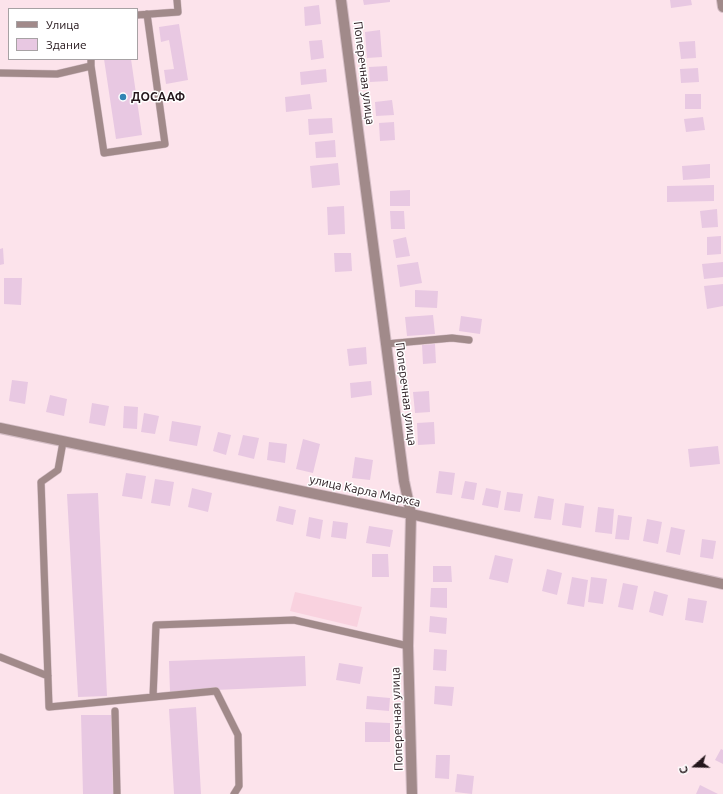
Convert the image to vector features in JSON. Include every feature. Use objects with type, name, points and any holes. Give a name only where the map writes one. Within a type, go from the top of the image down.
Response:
[{"type":"street","name":"Поперечная улица","points":[[341,0],[404,481],[410,514],[408,646],[412,794]]},
{"type":"street","points":[[722,0],[723,7]]},
{"type":"street","name":"улица Карла Маркса","points":[[0,428],[410,514],[723,584]]},
{"type":"lane","points":[[138,15],[178,12],[177,0]]},
{"type":"lane","points":[[0,73],[57,74],[91,63],[104,153],[165,144],[147,14]]},
{"type":"lane","points":[[386,344],[452,338],[469,340]]},
{"type":"lane","points":[[63,442],[58,470],[41,482],[48,707],[216,691],[238,735],[239,786],[234,794]]},
{"type":"lane","points":[[153,697],[156,625],[294,620],[408,646]]},
{"type":"lane","points":[[0,657],[48,676]]},
{"type":"lane","points":[[115,711],[117,794]]},
{"type":"shaded area","points":[[295,592],[362,607],[357,627],[290,611]]},
{"type":"building","points":[[363,0],[390,0],[390,2],[364,5]]},
{"type":"building","points":[[670,0],[691,0],[692,5],[671,8]]},
{"type":"building","points":[[319,5],[321,24],[305,26],[304,7]]},
{"type":"building","points":[[179,24],[188,80],[166,84],[164,70],[174,69],[169,40],[161,42],[159,27]]},
{"type":"building","points":[[380,30],[382,57],[367,58],[365,32]]},
{"type":"building","points":[[322,40],[324,58],[311,60],[309,41]]},
{"type":"building","points":[[695,41],[696,58],[681,59],[679,42]]},
{"type":"building","name":"ДОСААФ","points":[[104,60],[131,60],[142,135],[116,139]]},
{"type":"building","points":[[387,66],[388,81],[370,82],[369,67]]},
{"type":"building","points":[[698,68],[699,82],[681,83],[680,69]]},
{"type":"building","points":[[326,69],[327,82],[301,85],[300,72]]},
{"type":"building","points":[[310,94],[312,109],[286,112],[285,97]]},
{"type":"building","points":[[685,94],[701,94],[701,109],[685,109]]},
{"type":"building","points":[[392,100],[394,115],[376,116],[375,102]]},
{"type":"building","points":[[703,117],[705,130],[686,132],[684,119]]},
{"type":"building","points":[[332,118],[333,133],[309,135],[308,119]]},
{"type":"building","points":[[394,122],[395,140],[380,141],[379,123]]},
{"type":"building","points":[[335,140],[336,157],[316,158],[315,142]]},
{"type":"building","points":[[338,163],[340,185],[312,188],[310,166]]},
{"type":"building","points":[[710,164],[710,178],[683,180],[682,166]]},
{"type":"building","points":[[714,185],[714,201],[667,202],[667,186]]},
{"type":"building","points":[[410,190],[410,206],[390,206],[390,191]]},
{"type":"building","points":[[344,206],[345,234],[328,235],[327,207]]},
{"type":"building","points":[[717,209],[718,227],[702,228],[700,211]]},
{"type":"building","points":[[390,211],[404,211],[405,229],[391,229]]},
{"type":"building","points":[[721,236],[721,254],[707,255],[707,237]]},
{"type":"building","points":[[406,237],[410,256],[396,258],[393,240]]},
{"type":"building","points":[[3,248],[4,264],[0,265],[0,249]]},
{"type":"building","points":[[334,253],[351,253],[352,271],[335,272]]},
{"type":"building","points":[[418,262],[422,283],[400,287],[397,265]]},
{"type":"building","points":[[723,262],[723,277],[704,279],[702,264]]},
{"type":"building","points":[[4,278],[22,278],[21,305],[4,304]]},
{"type":"building","points":[[723,284],[723,306],[707,309],[704,286]]},
{"type":"building","points":[[415,290],[438,291],[437,308],[415,307]]},
{"type":"building","points":[[433,315],[435,334],[407,336],[405,317]]},
{"type":"building","points":[[461,316],[482,319],[480,334],[459,331]]},
{"type":"building","points":[[435,344],[436,363],[423,364],[422,345]]},
{"type":"building","points":[[366,347],[367,364],[349,366],[347,349]]},
{"type":"building","points":[[12,380],[28,382],[25,404],[9,401]]},
{"type":"building","points":[[371,381],[372,395],[351,398],[350,383]]},
{"type":"building","points":[[429,391],[430,412],[415,413],[413,392]]},
{"type":"building","points":[[50,395],[67,399],[64,416],[46,412]]},
{"type":"building","points":[[92,403],[109,406],[105,426],[89,423]]},
{"type":"building","points":[[124,406],[138,407],[137,429],[123,428]]},
{"type":"building","points":[[144,413],[159,416],[155,434],[141,432]]},
{"type":"building","points":[[172,421],[201,426],[197,446],[169,441]]},
{"type":"building","points":[[434,422],[435,444],[418,445],[417,423]]},
{"type":"building","points":[[218,432],[231,435],[226,455],[213,451]]},
{"type":"building","points":[[243,435],[259,438],[254,459],[238,455]]},
{"type":"building","points":[[303,439],[320,444],[313,473],[296,469]]},
{"type":"building","points":[[269,442],[287,444],[285,463],[267,460]]},
{"type":"building","points":[[718,446],[720,464],[690,467],[688,449]]},
{"type":"building","points":[[355,457],[373,460],[370,480],[352,478]]},
{"type":"building","points":[[439,471],[455,473],[452,495],[436,493]]},
{"type":"building","points":[[126,473],[146,476],[142,499],[122,496]]},
{"type":"building","points":[[155,479],[174,482],[170,506],[151,503]]},
{"type":"building","points":[[465,481],[477,483],[474,500],[461,498]]},
{"type":"building","points":[[192,488],[212,493],[208,512],[188,507]]},
{"type":"building","points":[[486,488],[501,491],[498,508],[482,505]]},
{"type":"building","points":[[507,492],[523,494],[520,512],[504,510]]},
{"type":"building","points":[[98,493],[107,696],[78,697],[67,494]]},
{"type":"building","points":[[538,496],[554,499],[551,520],[534,518]]},
{"type":"building","points":[[565,503],[584,506],[581,528],[562,525]]},
{"type":"building","points":[[279,506],[296,510],[293,525],[276,521]]},
{"type":"building","points":[[598,507],[614,509],[612,534],[595,532]]},
{"type":"building","points":[[618,515],[632,517],[629,540],[615,539]]},
{"type":"building","points":[[309,517],[323,520],[320,539],[306,536]]},
{"type":"building","points":[[647,519],[662,522],[658,544],[643,541]]},
{"type":"building","points":[[333,521],[348,523],[346,539],[331,537]]},
{"type":"building","points":[[369,526],[393,530],[390,547],[366,543]]},
{"type":"building","points":[[671,527],[685,530],[680,555],[666,552]]},
{"type":"building","points":[[702,539],[716,541],[713,559],[700,557]]},
{"type":"building","points":[[372,554],[388,554],[389,577],[372,577]]},
{"type":"building","points":[[495,555],[513,559],[508,583],[489,579]]},
{"type":"building","points":[[433,566],[451,566],[452,582],[433,582]]},
{"type":"building","points":[[547,569],[562,573],[557,595],[542,591]]},
{"type":"building","points":[[572,577],[588,580],[584,607],[567,604]]},
{"type":"building","points":[[591,577],[607,579],[603,604],[588,602]]},
{"type":"building","points":[[623,583],[638,586],[633,610],[618,607]]},
{"type":"building","points":[[431,588],[447,588],[447,608],[430,607]]},
{"type":"building","points":[[654,591],[668,595],[663,616],[649,612]]},
{"type":"building","points":[[688,598],[707,601],[703,623],[685,620]]},
{"type":"building","points":[[430,616],[447,618],[446,634],[429,632]]},
{"type":"building","points":[[434,649],[447,650],[446,671],[433,670]]},
{"type":"building","points":[[305,656],[306,686],[170,692],[169,661]]},
{"type":"building","points":[[339,663],[363,667],[360,684],[336,680]]},
{"type":"building","points":[[435,686],[454,687],[452,706],[434,704]]},
{"type":"building","points":[[367,696],[390,698],[389,711],[366,709]]},
{"type":"building","points":[[196,707],[201,794],[174,794],[169,709]]},
{"type":"building","points":[[81,715],[111,715],[113,794],[83,794]]},
{"type":"building","points":[[365,722],[390,723],[390,742],[365,742]]},
{"type":"building","points":[[721,749],[723,750],[723,764],[715,760]]},
{"type":"building","points":[[436,755],[450,755],[449,779],[435,778]]},
{"type":"building","points":[[457,774],[474,776],[472,794],[455,792]]},
{"type":"building","points":[[700,785],[718,794],[696,794]]},
{"type":"place","name":"ДОСААФ","points":[[123,97]]}]
